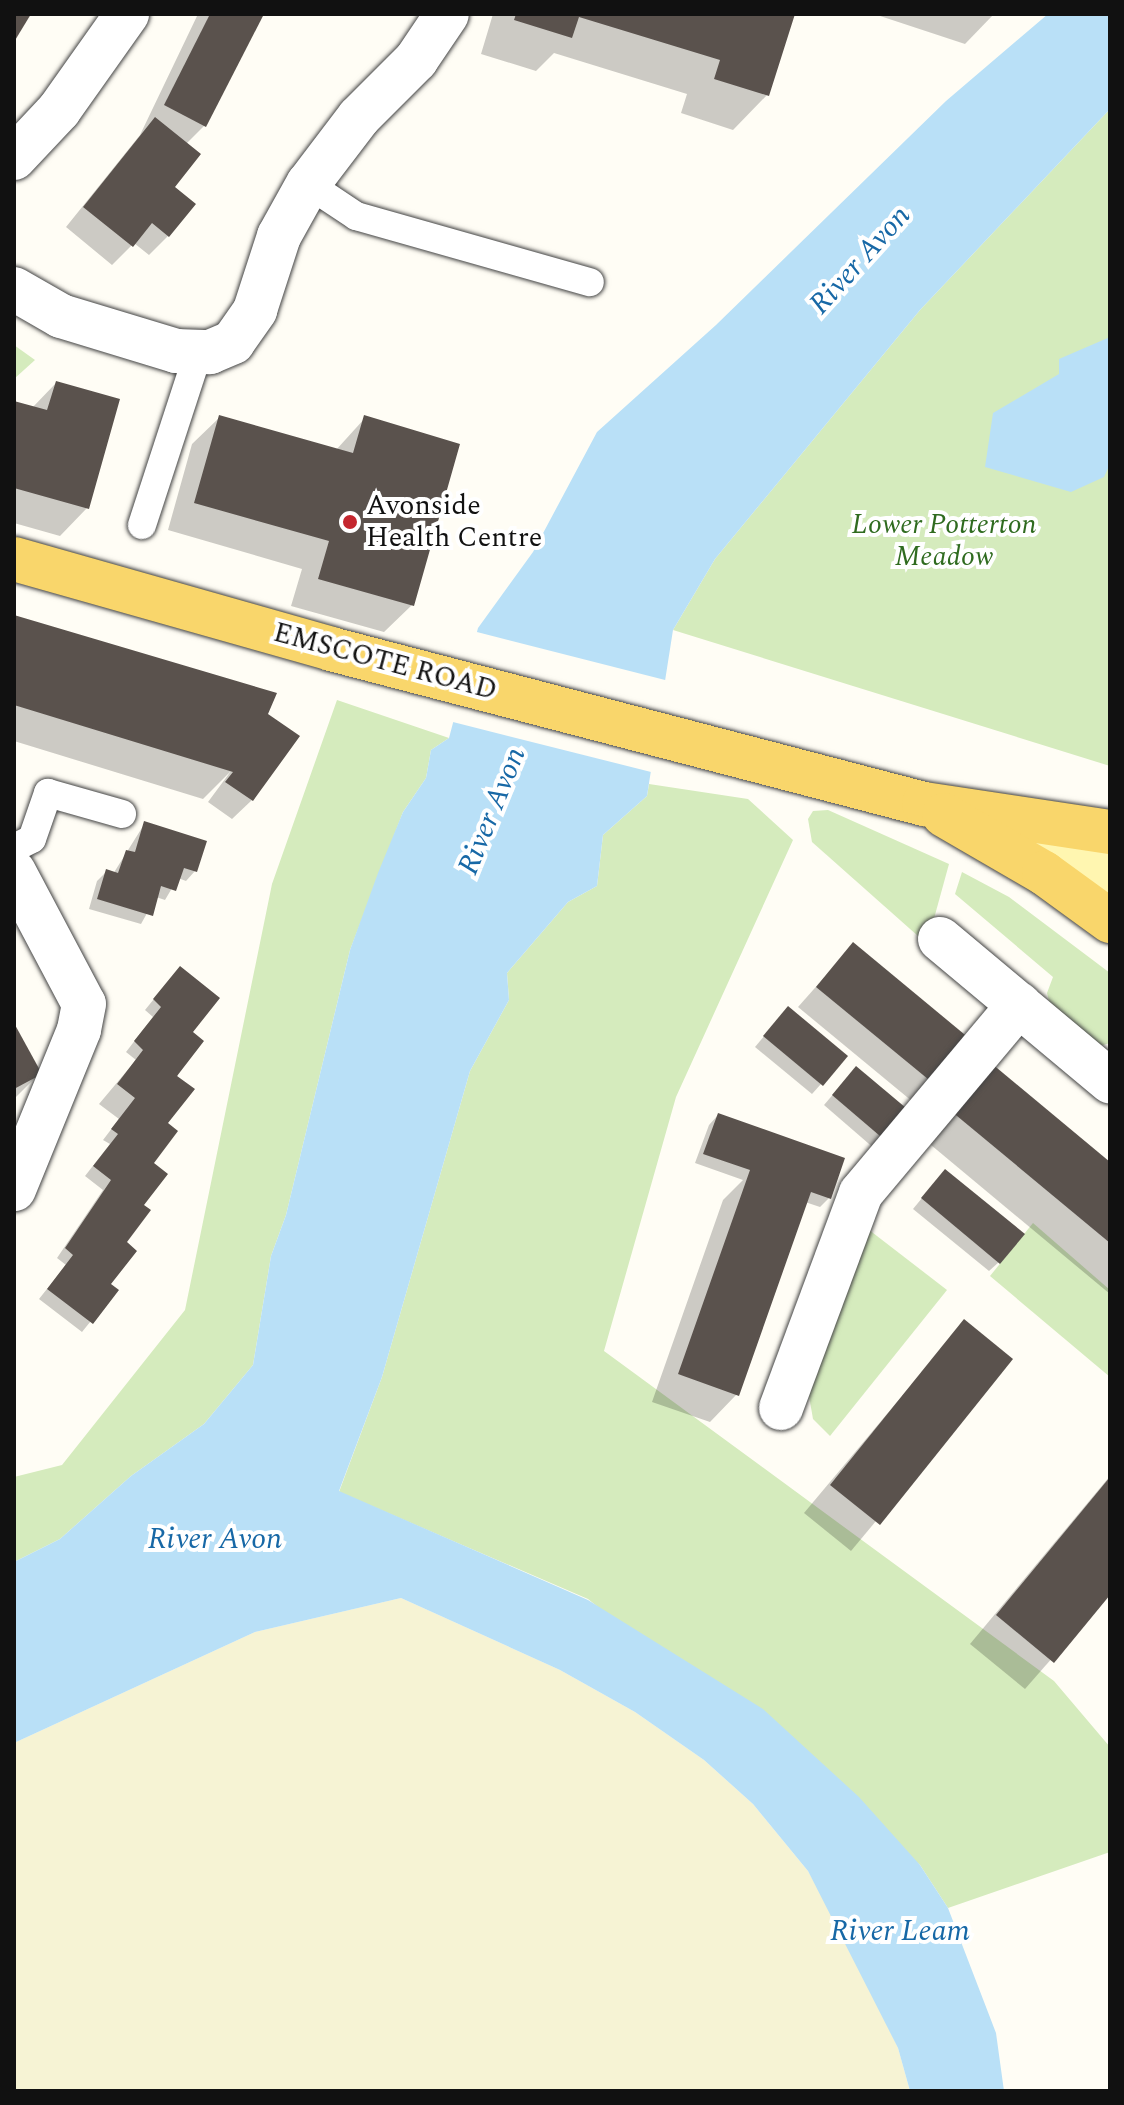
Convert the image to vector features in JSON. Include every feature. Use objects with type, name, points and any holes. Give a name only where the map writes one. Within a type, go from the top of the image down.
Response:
[{"type":"main road","name":"EMSCOTE ROAD","points":[[14,559],[374,660],[758,758],[924,804]]},
{"type":"main road","points":[[924,804],[1110,832]]},
{"type":"main road","points":[[924,804],[1044,873],[1110,921]]},
{"type":"main road","points":[[992,812],[1110,871]]},
{"type":"street","points":[[14,158],[59,110],[127,14]]},
{"type":"street","points":[[14,289],[61,316],[198,354],[233,342],[246,327],[279,236],[308,184],[359,117],[416,60],[447,14]]},
{"type":"street","points":[[14,872],[84,1004],[79,1030],[14,1189]]},
{"type":"street","points":[[940,939],[1110,1081]]},
{"type":"street","points":[[781,1408],[861,1193],[1019,1005]]},
{"type":"lane","points":[[308,184],[356,216],[590,282]]},
{"type":"lane","points":[[142,525],[198,354]]},
{"type":"lane","points":[[14,848],[32,839],[48,793],[122,814]]},
{"type":"shaded area","points":[[401,1598],[560,1670],[635,1712],[704,1760],[753,1804],[808,1871],[848,1943],[898,2048],[910,2091],[14,2091],[14,1743],[255,1632]]},
{"type":"green space","name":"Lower Potterton Meadow","points":[[1110,109],[1110,766],[673,630],[715,559],[920,310]]},
{"type":"green space","points":[[14,345],[35,360],[14,379]]},
{"type":"green space","points":[[337,700],[449,738],[431,750],[426,778],[403,812],[350,950],[286,1215],[271,1256],[253,1365],[204,1424],[131,1476],[60,1539],[14,1562],[14,1477],[62,1465],[185,1310],[272,884]]},
{"type":"green space","points":[[649,784],[748,799],[793,840],[676,1097],[604,1351],[1054,1681],[1110,1747],[1110,1852],[948,1908],[920,1865],[588,1599],[339,1492],[382,1377],[470,1071],[509,1000],[507,973],[568,902],[597,886],[603,835],[647,796]]},
{"type":"green space","points":[[828,810],[949,864],[927,944],[812,842],[808,819],[813,811]]},
{"type":"green space","points":[[962,872],[1009,897],[1110,973],[1110,1043],[1100,1046],[1051,1008],[1047,993],[1053,977],[955,894]]},
{"type":"green space","points":[[1033,1223],[1110,1290],[1110,1377],[990,1276]]},
{"type":"green space","points":[[864,1226],[947,1290],[830,1436],[813,1419],[809,1396]]},
{"type":"water","points":[[1048,14],[1110,14],[1110,109],[920,310],[715,559],[673,630],[647,796],[603,835],[597,886],[568,902],[507,973],[509,1000],[470,1071],[382,1377],[339,1491],[588,1600],[763,1709],[859,1797],[920,1865],[948,1908],[996,2033],[1004,2091],[910,2091],[898,2048],[808,1871],[753,1804],[704,1760],[635,1712],[560,1670],[401,1598],[255,1632],[14,1743],[14,1562],[60,1539],[131,1476],[204,1424],[253,1365],[271,1256],[286,1215],[350,950],[378,873],[403,812],[426,778],[431,750],[449,738],[478,628],[533,552],[597,432],[716,325],[946,101]]},
{"type":"water","points":[[1110,337],[1110,464],[1104,477],[1071,492],[985,467],[993,413],[1059,374],[1059,359]]},
{"type":"pier","points":[[473,631],[669,681],[655,773],[449,721]]},
{"type":"building","points":[[14,14],[31,14],[14,42]]},
{"type":"building","points":[[210,14],[264,14],[206,127],[164,105]]},
{"type":"building","points":[[516,14],[795,14],[769,96],[714,79],[720,60],[579,17],[572,38],[514,20]]},
{"type":"building","points":[[155,117],[201,154],[175,187],[196,204],[169,237],[152,223],[133,247],[83,207]]},
{"type":"building","points":[[56,381],[120,399],[89,509],[14,488],[14,401],[47,410]]},
{"type":"building","name":"Avonside Health Centre","points":[[219,415],[353,453],[364,415],[460,444],[414,606],[318,579],[329,541],[194,503]]},
{"type":"building","points":[[14,615],[277,693],[268,714],[300,736],[253,801],[225,782],[233,772],[14,705]]},
{"type":"building","points":[[144,821],[207,841],[197,872],[184,868],[176,891],[161,886],[153,916],[97,899],[106,869],[118,873],[126,850],[135,852]]},
{"type":"building","points":[[853,942],[970,1039],[934,1084],[816,987]]},
{"type":"building","points":[[180,966],[220,998],[193,1032],[204,1041],[177,1076],[195,1089],[168,1123],[178,1131],[154,1163],[168,1174],[144,1205],[151,1210],[127,1242],[137,1251],[111,1284],[119,1290],[93,1324],[47,1289],[73,1255],[65,1248],[111,1180],[93,1166],[118,1134],[111,1129],[135,1098],[117,1084],[143,1050],[134,1041],[161,1007],[153,999]]},
{"type":"building","points":[[788,1006],[848,1056],[823,1086],[763,1036]]},
{"type":"building","points":[[14,1023],[42,1074],[14,1089]]},
{"type":"building","points":[[991,1063],[1110,1162],[1110,1243],[951,1111]]},
{"type":"building","points":[[856,1066],[912,1113],[887,1142],[832,1095]]},
{"type":"building","points":[[718,1113],[845,1158],[831,1199],[811,1192],[739,1396],[678,1374],[750,1170],[703,1154]]},
{"type":"building","points":[[945,1169],[1025,1234],[1000,1264],[921,1198]]},
{"type":"building","points":[[964,1319],[1013,1359],[880,1525],[830,1485]]},
{"type":"building","points":[[1110,1477],[1110,1595],[1054,1663],[996,1615]]},
{"type":"place","name":"Avonside Health Centre","points":[[350,522]]},
{"type":"water label","name":"River Avon","points":[[860,260]]},
{"type":"water label","name":"River Avon","points":[[492,811]]},
{"type":"water label","name":"River Avon","points":[[215,1539]]},
{"type":"water label","name":"River Leam","points":[[900,1931]]}]
